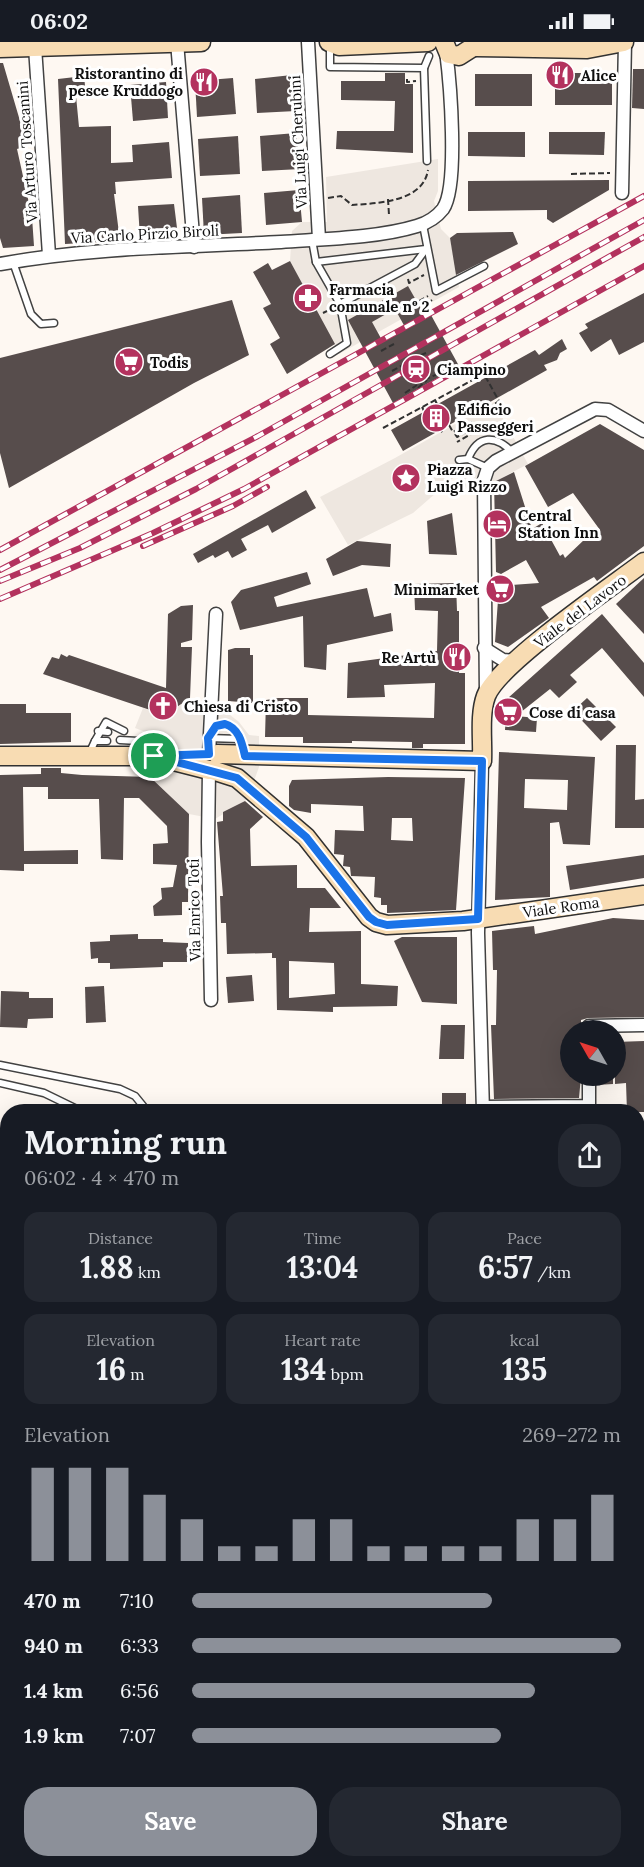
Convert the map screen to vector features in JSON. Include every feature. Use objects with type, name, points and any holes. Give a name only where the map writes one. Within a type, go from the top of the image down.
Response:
[{"type":"street","points":[[177,42],[194,247]]},
{"type":"street","points":[[0,48],[201,42]]},
{"type":"street","name":"Via Luigi Cherubini","points":[[308,42],[315,240]]},
{"type":"street","points":[[330,42],[339,46],[388,43],[437,47],[452,55],[474,48],[587,49],[625,42],[622,193]]},
{"type":"street","name":"Via Arturo Toscanini","points":[[34,47],[50,255]]},
{"type":"street","points":[[423,224],[441,211],[450,191],[450,80],[437,47]]},
{"type":"street","points":[[450,80],[474,48]]},
{"type":"street","name":"Via Carlo Pirzio Biroli","points":[[6,263],[50,255],[315,240],[397,231],[423,224]]},
{"type":"street","points":[[483,1104],[478,919],[486,696],[484,480],[488,468],[512,452],[599,408],[644,431]]},
{"type":"street","name":"Viale del Lavoro","points":[[486,696],[492,685],[516,661],[644,562]]},
{"type":"street","name":"Via Enrico Toti","points":[[212,1000],[208,818],[211,757],[210,709],[216,614]]},
{"type":"street","points":[[484,648],[503,660],[516,661]]},
{"type":"street","points":[[0,756],[92,748],[142,747],[211,757],[243,750],[268,756],[482,761]]},
{"type":"street","points":[[237,778],[235,767],[243,750]]},
{"type":"street","points":[[211,757],[237,778]]},
{"type":"street","name":"Viale Roma","points":[[237,778],[306,837],[369,917],[376,922],[387,925],[478,919],[644,895]]},
{"type":"street","points":[[626,1025],[644,1025]]},
{"type":"street","points":[[589,1086],[589,1104]]},
{"type":"lane","points":[[0,42],[0,48]]},
{"type":"lane","points":[[330,42],[330,67],[424,68]]},
{"type":"lane","points":[[427,161],[424,68],[437,47]]},
{"type":"lane","points":[[423,224],[426,249],[436,291],[484,266]]},
{"type":"lane","points":[[315,240],[316,262],[340,304],[347,343],[330,354]]},
{"type":"lane","points":[[316,262],[426,249]]},
{"type":"lane","points":[[340,304],[415,264],[426,249]]},
{"type":"lane","points":[[6,263],[33,317],[41,324],[54,323]]},
{"type":"lane","points":[[468,459],[473,450],[491,439],[500,440],[512,452]]},
{"type":"lane","points":[[459,460],[468,459],[488,468]]},
{"type":"lane","points":[[92,748],[98,731],[105,722],[124,730],[121,731]]},
{"type":"lane","points":[[211,757],[216,726],[225,724],[232,727],[243,750]]},
{"type":"lane","points":[[98,731],[108,732]]},
{"type":"lane","points":[[120,740],[142,747]]},
{"type":"lane","points":[[92,748],[107,741]]},
{"type":"lane","points":[[0,1065],[120,1089],[135,1096],[142,1104]]},
{"type":"lane","points":[[0,1083],[44,1093],[67,1104]]},
{"type":"path","points":[[326,199],[341,196],[352,206],[412,194],[420,189],[429,171],[427,161]]},
{"type":"path","points":[[571,174],[613,173]]},
{"type":"path","points":[[388,199],[389,215]]},
{"type":"path","points":[[409,283],[431,271]]},
{"type":"path","points":[[381,351],[394,344]]},
{"type":"path","points":[[393,371],[426,353]]},
{"type":"path","points":[[405,364],[415,359]]},
{"type":"path","points":[[405,393],[438,374]]},
{"type":"path","points":[[383,428],[484,374],[499,401],[485,410]]},
{"type":"path","points":[[422,407],[430,423],[436,420],[443,416],[435,400]]},
{"type":"path","points":[[431,411],[443,434]]},
{"type":"path","points":[[449,425],[453,432],[471,422],[473,424],[455,434],[457,437],[474,428],[476,432],[457,442]]},
{"type":"shaded area","points":[[438,159],[438,191],[434,201],[441,229],[450,238],[459,287],[339,354],[290,261],[292,231],[302,222],[327,222],[326,177]]},
{"type":"shaded area","name":"Piazza Luigi Rizzo","points":[[494,402],[528,464],[494,482],[466,488],[459,473],[413,513],[348,545],[320,497]]},
{"type":"shaded area","points":[[190,698],[197,707],[225,711],[239,722],[249,735],[259,736],[259,767],[254,781],[257,787],[245,801],[215,819],[189,814],[150,777],[161,738],[135,728],[143,708],[165,715]]},
{"type":"building","points":[[0,63],[3,63],[25,138],[20,139],[23,147],[17,149],[32,217],[34,246],[3,248],[0,238]]},
{"type":"building","points":[[633,69],[644,69],[644,109],[632,108]]},
{"type":"building","points":[[385,73],[405,73],[405,84],[413,84],[413,153],[336,149],[337,131],[394,131],[395,101],[341,100],[341,81],[385,81]]},
{"type":"building","points":[[555,73],[612,73],[612,105],[555,105]]},
{"type":"building","points":[[475,74],[532,74],[532,106],[475,106]]},
{"type":"building","points":[[292,75],[296,111],[257,113],[255,79]]},
{"type":"building","points":[[84,76],[86,95],[76,96],[79,127],[111,126],[111,163],[133,162],[132,145],[169,142],[172,178],[115,182],[116,194],[114,194],[120,241],[65,244],[58,79]]},
{"type":"building","points":[[233,78],[236,114],[197,117],[195,81]]},
{"type":"building","points":[[166,82],[168,118],[133,121],[130,85]]},
{"type":"building","points":[[468,132],[525,132],[525,157],[468,156]]},
{"type":"building","points":[[549,132],[605,132],[604,155],[549,154]]},
{"type":"building","points":[[296,133],[301,169],[262,171],[260,136]]},
{"type":"building","points":[[238,136],[240,174],[200,176],[198,139]]},
{"type":"building","points":[[609,180],[609,190],[553,223],[547,219],[547,210],[468,211],[468,181]]},
{"type":"building","points":[[299,190],[302,222],[266,225],[264,193]]},
{"type":"building","points":[[240,195],[242,233],[204,235],[202,198]]},
{"type":"building","points":[[174,204],[178,236],[140,238],[138,206]]},
{"type":"building","points":[[513,232],[518,244],[456,275],[450,238],[457,233]]},
{"type":"building","points":[[290,261],[335,344],[287,374],[270,344],[280,338],[263,308],[271,304],[253,272],[268,263],[272,270]]},
{"type":"building","points":[[408,286],[426,318],[431,315],[459,366],[393,403],[348,320]],"holes":[[[395,309],[406,329],[383,342],[372,322]]]},
{"type":"building","points":[[644,293],[644,342],[619,355],[611,339],[591,352],[579,333],[588,328],[585,324]]},
{"type":"building","points":[[232,300],[249,355],[194,383],[9,488],[0,453],[0,358]]},
{"type":"building","points":[[562,339],[567,349],[560,353],[557,360],[544,365],[547,370],[403,451],[391,430],[535,350],[539,355]]},
{"type":"building","points":[[600,424],[644,450],[644,546],[597,581],[594,577],[541,607],[549,618],[508,647],[495,642],[499,586],[539,583],[526,560],[501,574],[496,572],[494,482],[514,472],[532,529],[542,523],[560,556],[563,554],[565,558],[585,539],[600,530],[573,493],[548,507],[525,466]]},
{"type":"building","points":[[306,490],[316,508],[272,533],[268,525],[241,539],[247,550],[232,558],[228,551],[215,558],[213,555],[198,563],[193,554]]},
{"type":"building","points":[[452,513],[457,555],[429,554],[427,521]]},
{"type":"building","points":[[357,541],[391,544],[390,567],[362,565],[333,576],[326,559]]},
{"type":"building","points":[[307,572],[311,584],[274,597],[277,607],[367,588],[374,617],[391,613],[393,631],[327,645],[326,670],[304,667],[303,616],[240,630],[231,602],[241,590]]},
{"type":"building","points":[[644,578],[644,634],[616,604]]},
{"type":"building","points":[[456,583],[457,611],[459,611],[459,673],[465,673],[465,744],[423,744],[423,748],[412,748],[412,742],[303,743],[303,737],[265,737],[266,700],[278,698],[308,698],[308,715],[434,718],[435,683],[384,685],[385,697],[347,698],[348,663],[437,651],[438,611],[415,610],[414,584]]},
{"type":"building","points":[[193,605],[192,640],[181,643],[181,647],[192,647],[190,698],[165,715],[43,674],[52,657],[59,659],[61,654],[166,688],[168,614],[181,606]]},
{"type":"building","points":[[602,614],[644,663],[644,697],[602,648],[570,675],[577,682],[559,698],[550,689],[516,716],[537,718],[536,732],[505,730],[507,699]]},
{"type":"building","points":[[250,648],[250,655],[253,655],[253,703],[228,701],[228,650]]},
{"type":"building","points":[[587,698],[616,727],[601,741],[573,711]]},
{"type":"building","points":[[0,704],[26,704],[26,713],[71,713],[71,742],[0,744]]},
{"type":"building","points":[[616,745],[636,745],[635,800],[644,799],[644,828],[615,828]]},
{"type":"building","points":[[499,752],[595,757],[590,845],[563,844],[559,822],[550,823],[550,897],[495,900]],"holes":[[[525,779],[568,780],[567,810],[524,808]]]},
{"type":"building","points":[[41,768],[61,768],[61,773],[82,775],[150,777],[189,814],[188,902],[182,902],[182,915],[154,916],[153,906],[162,899],[161,888],[173,887],[177,865],[153,864],[153,844],[168,843],[167,826],[139,798],[124,798],[123,860],[101,859],[99,799],[48,799],[48,787],[23,787],[24,851],[78,850],[78,864],[24,864],[24,871],[0,870],[0,775],[41,774]]},
{"type":"building","points":[[388,777],[465,778],[456,910],[387,913],[387,905],[381,905],[381,898],[374,897],[375,877],[351,876],[350,867],[343,866],[344,855],[334,854],[335,830],[364,831],[363,806],[311,804],[311,813],[294,810],[289,806],[289,786],[292,780]],"holes":[[[392,818],[412,818],[413,841],[391,840]]]},
{"type":"building","points":[[245,801],[263,817],[250,829],[251,866],[297,865],[297,888],[325,888],[341,908],[310,908],[309,932],[361,931],[361,984],[398,986],[397,1006],[333,1007],[333,1012],[277,1010],[276,958],[272,958],[272,953],[227,954],[226,923],[221,923],[220,896],[223,896],[217,822],[223,821],[223,812]],"holes":[[[289,961],[334,963],[335,994],[289,998]]]},
{"type":"building","points":[[644,855],[644,878],[570,890],[566,866]]},
{"type":"building","points":[[613,918],[644,920],[644,1017],[560,1020],[560,1086],[580,1086],[579,1098],[494,1099],[491,1025],[496,1025],[497,970],[493,970],[492,931],[534,926],[535,934]]},
{"type":"building","points":[[138,934],[138,939],[163,939],[163,942],[188,943],[188,962],[163,962],[163,967],[110,969],[110,963],[98,963],[98,958],[91,959],[90,942],[110,941],[110,935]]},
{"type":"building","points":[[402,937],[457,937],[457,1004],[422,1002],[394,941]]},
{"type":"building","points":[[252,975],[254,1001],[228,1003],[226,977]]},
{"type":"building","points":[[104,986],[106,1022],[86,1023],[85,987]]},
{"type":"building","points":[[1,991],[29,992],[29,998],[53,998],[53,1018],[28,1019],[27,1028],[0,1027]]},
{"type":"building","points":[[441,1025],[465,1025],[464,1059],[439,1059]]},
{"type":"building","points":[[644,1041],[644,1104],[627,1104],[626,1042]]},
{"type":"building","points":[[442,1093],[466,1093],[466,1104],[442,1104]]},
{"type":"railway","points":[[0,550],[644,196]]},
{"type":"railway","points":[[0,570],[258,436],[644,220]]},
{"type":"railway","points":[[0,581],[80,548],[196,489],[644,237]]},
{"type":"railway","points":[[0,599],[153,533],[244,489],[644,266]]},
{"type":"railway","points":[[143,546],[233,506],[267,487]]},
{"type":"place","name":"Alice","points":[[560,75]]},
{"type":"place","name":"Ristorantino di pesce Kruddogo","points":[[204,82]]},
{"type":"place","name":"Farmacia comunale nº 2","points":[[308,298]]},
{"type":"place","name":"Todis","points":[[129,362]]},
{"type":"place","name":"Ciampino","points":[[416,369]]},
{"type":"place","name":"Edificio Passeggeri","points":[[436,418]]},
{"type":"place","name":"Piazza Luigi Rizzo","points":[[406,478]]},
{"type":"place","name":"Central Station Inn","points":[[497,524]]},
{"type":"place","name":"Minimarket","points":[[500,589]]},
{"type":"place","name":"Re Artù","points":[[457,657]]},
{"type":"place","name":"Chiesa di Cristo","points":[[163,706]]},
{"type":"place","name":"Cose di casa","points":[[508,712]]},
{"type":"route","points":[[225,724],[232,727],[238,735],[245,756],[482,761],[478,919],[387,925],[376,922],[369,917],[306,837],[237,778],[154,756],[209,754],[208,738],[216,726],[225,724]]}]
